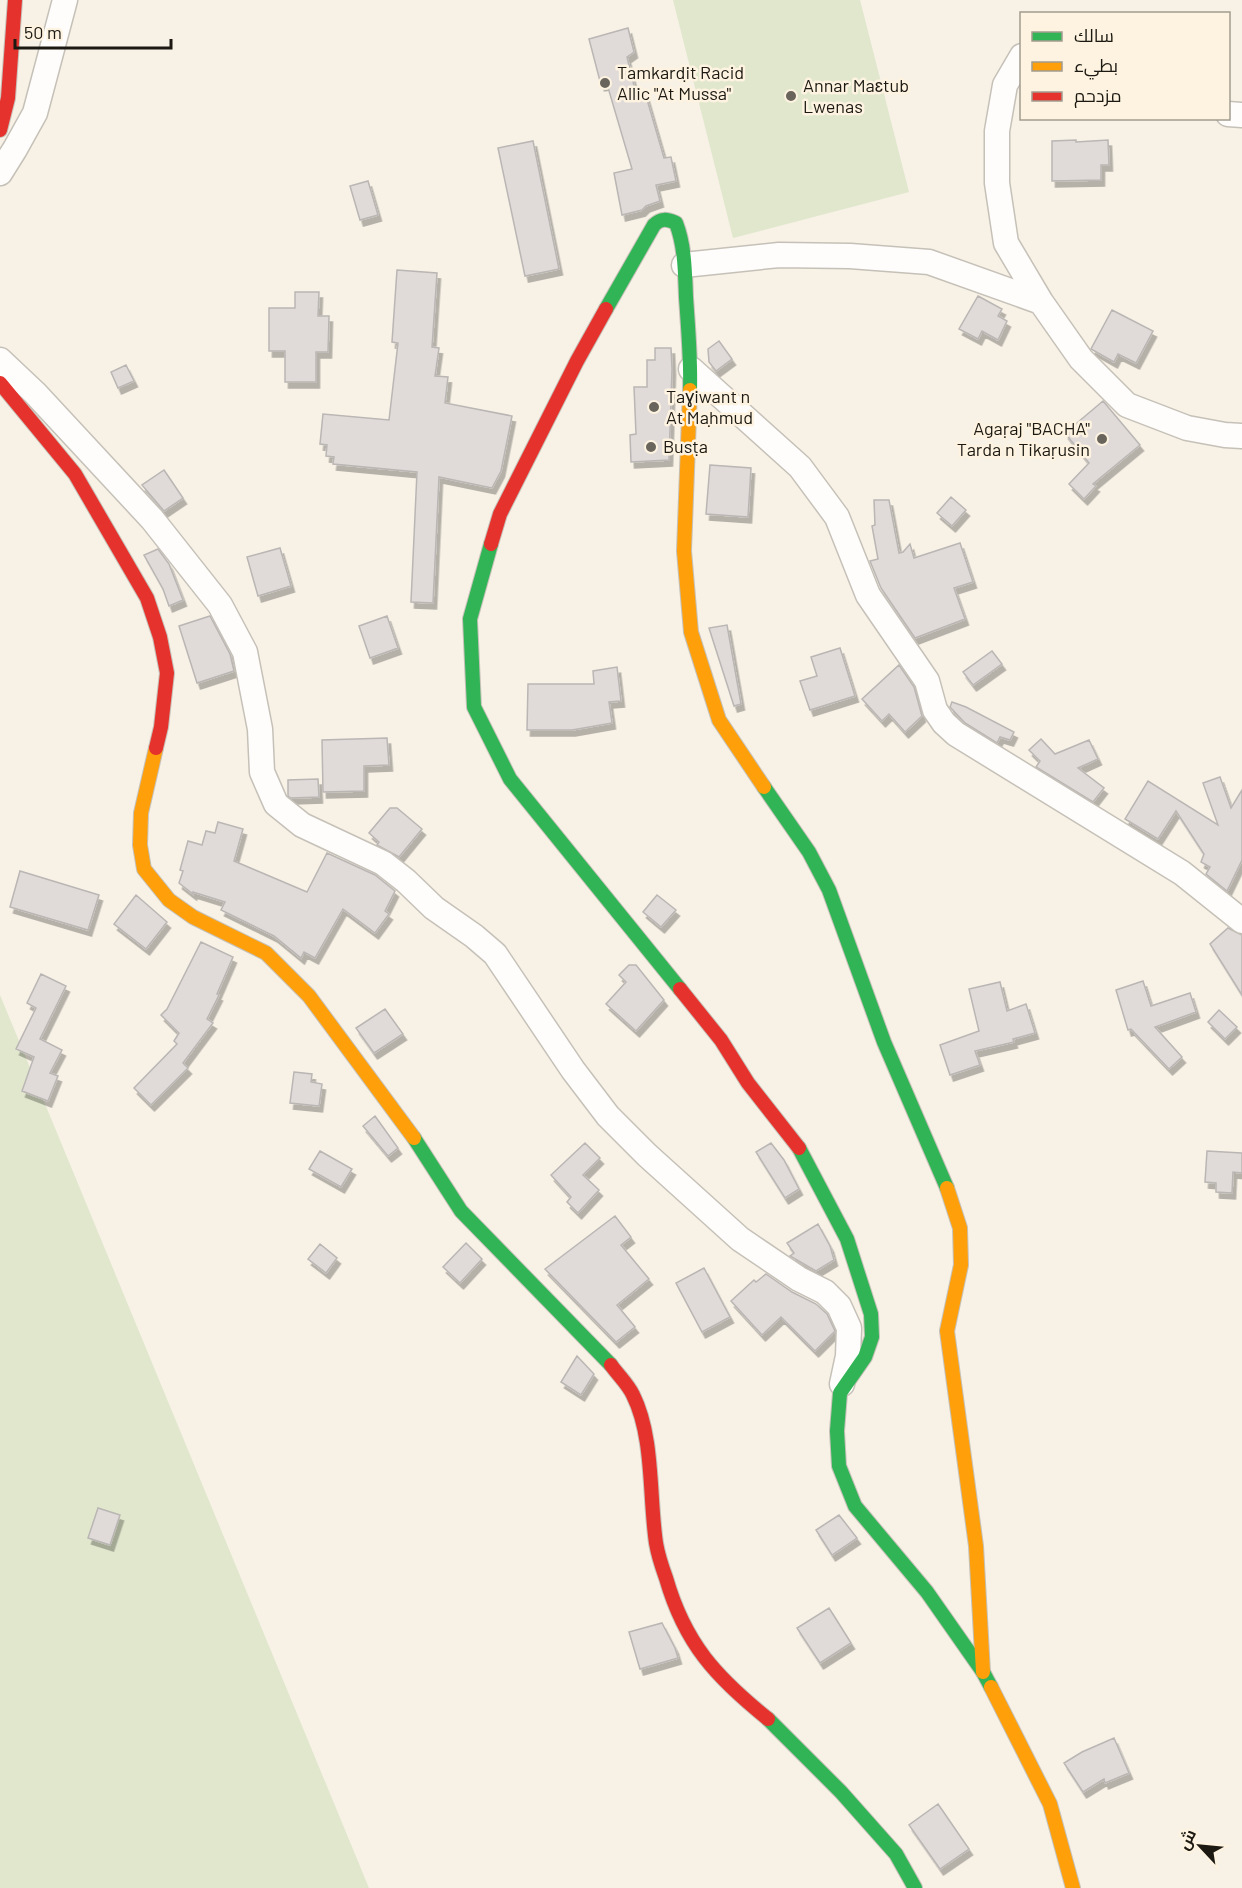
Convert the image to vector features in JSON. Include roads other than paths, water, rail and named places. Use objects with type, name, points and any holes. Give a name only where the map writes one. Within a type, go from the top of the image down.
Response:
[{"type":"street","points":[[0,130],[8,98],[15,0]]},
{"type":"street","points":[[0,173],[35,113],[65,0]]},
{"type":"street","points":[[1020,59],[1005,85],[997,131],[998,183],[1006,243],[1041,302],[1081,359],[1127,405],[1187,428],[1242,436]]},
{"type":"street","points":[[840,1393],[865,1357],[872,1337],[871,1314],[847,1239],[806,1160],[748,1083],[721,1041],[510,778],[474,706],[470,619],[500,514],[577,362],[654,225],[660,220],[668,219],[676,223],[680,232],[684,265],[691,369],[684,551],[691,632],[703,674],[719,720],[809,852],[829,890],[884,1042],[950,1196],[960,1228],[962,1265],[947,1331],[975,1537],[983,1672]]},
{"type":"street","points":[[684,265],[779,255],[850,256],[929,262],[1041,302]]},
{"type":"street","points":[[0,360],[35,393],[152,519],[220,605],[245,652],[260,729],[262,772],[276,804],[302,825],[383,863],[434,908],[495,954],[573,1070],[608,1116],[646,1155],[740,1239],[799,1279],[825,1292],[839,1306],[849,1328],[848,1356],[840,1393],[837,1431],[839,1466],[855,1506],[927,1592],[983,1672],[1050,1804],[1073,1888]]},
{"type":"street","points":[[691,369],[800,467],[837,517],[868,595],[927,681],[935,710],[944,723],[956,734],[1182,873],[1242,921]]},
{"type":"street","points":[[0,383],[75,474],[147,598],[160,637],[167,673],[160,727],[141,813],[140,845],[144,868],[169,900],[193,918],[266,952],[309,996],[419,1145],[462,1211],[615,1370],[633,1394],[645,1431],[656,1545],[670,1593],[685,1629],[706,1661],[732,1690],[772,1723],[849,1800],[896,1854],[915,1888]]},
{"type":"place","name":"Tamkarḍit Racid Allic \"At Mussa\"","points":[[605,83]]},
{"type":"place","name":"Annar Maɛtub Lwenas","points":[[791,96]]},
{"type":"place","name":"Taɣiwant n At Maḥmud","points":[[654,407]]},
{"type":"place","name":"Agaṛaj \"BACHA\" Tarda n Tikaṛusin","points":[[1102,439]]},
{"type":"place","name":"Busṭa","points":[[651,447]]}]
